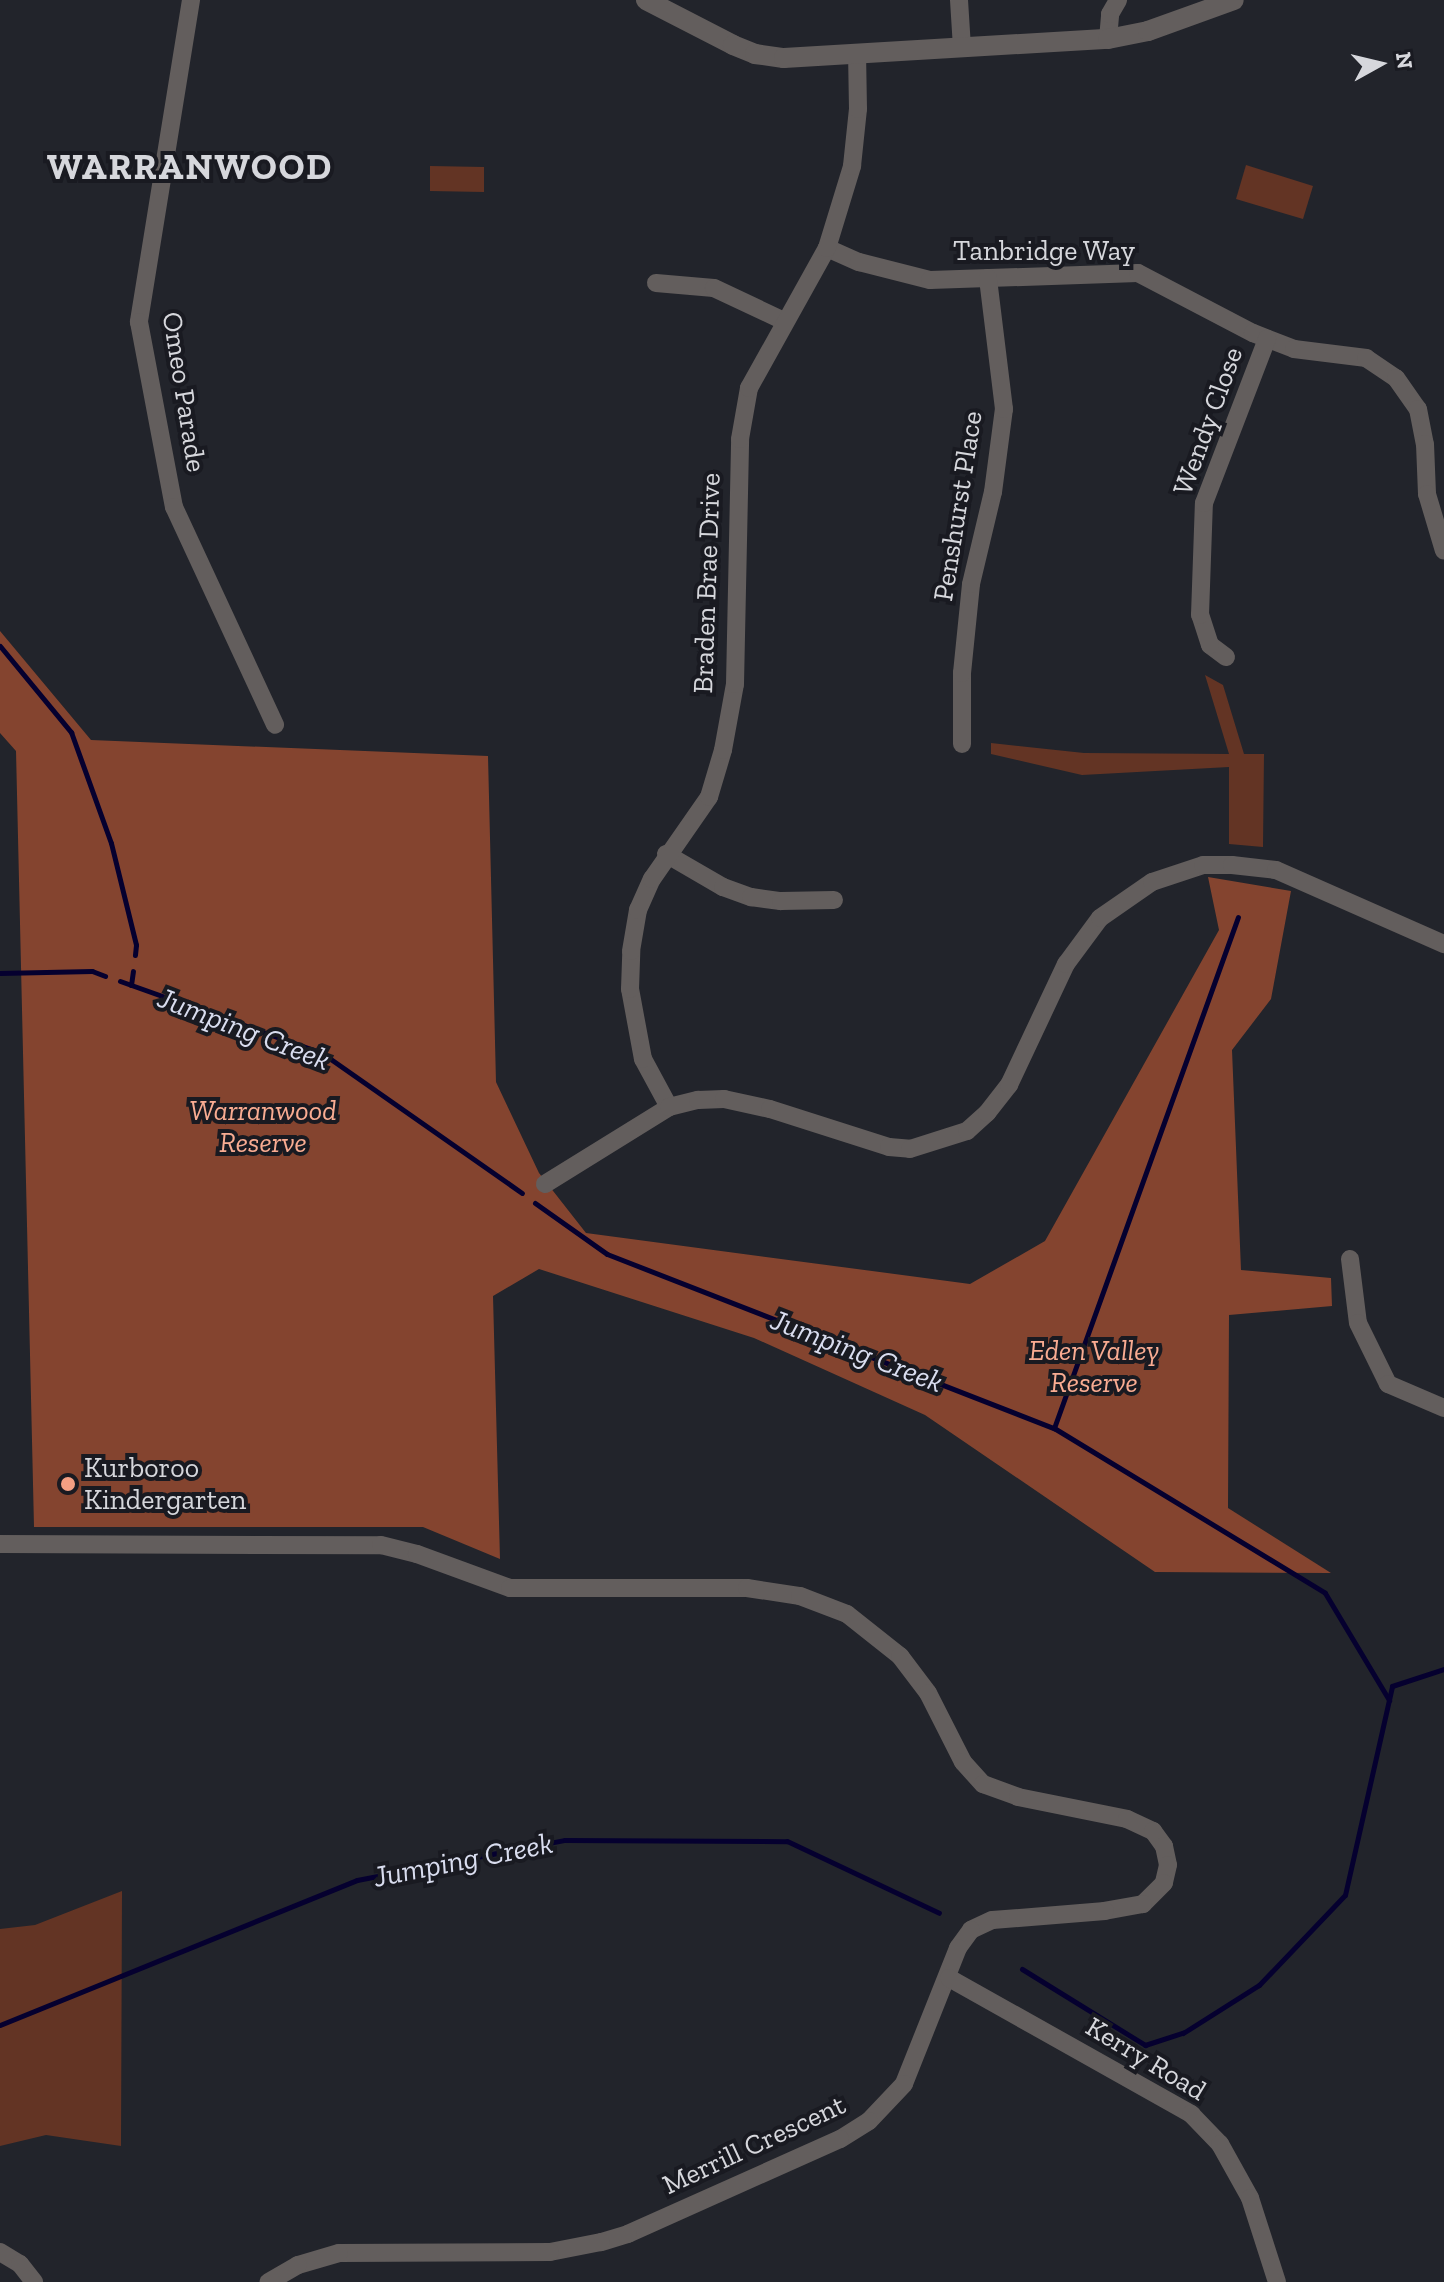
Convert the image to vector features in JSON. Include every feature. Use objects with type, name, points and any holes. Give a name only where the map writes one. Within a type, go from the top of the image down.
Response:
[{"type":"street","name":"Omeo Parade","points":[[191,0],[139,322],[174,507],[275,725]]},
{"type":"street","points":[[646,0],[755,54],[784,58],[1108,39],[1148,31],[1234,0]]},
{"type":"street","points":[[959,0],[962,48]]},
{"type":"street","points":[[1108,39],[1110,14],[1118,0]]},
{"type":"street","name":"Braden Brae Drive","points":[[669,1107],[643,1059],[630,989],[631,951],[638,910],[666,854],[709,797],[723,750],[735,684],[740,439],[749,388],[827,248],[852,166],[858,109],[857,54]]},
{"type":"street","name":"Tanbridge Way","points":[[827,248],[859,262],[930,280],[1138,273],[1267,339],[1294,349],[1366,358],[1396,378],[1418,409],[1425,444],[1427,494],[1444,551]]},
{"type":"street","name":"Penshurst Place","points":[[962,744],[962,673],[971,584],[993,492],[1004,409],[988,278]]},
{"type":"street","points":[[656,283],[714,288],[784,321]]},
{"type":"street","name":"Wendy Close","points":[[1226,657],[1210,645],[1200,615],[1204,503],[1267,339]]},
{"type":"street","points":[[666,854],[723,887],[751,897],[781,901],[834,900]]},
{"type":"street","points":[[545,1184],[669,1107],[724,1099],[770,1109],[889,1147],[910,1149],[967,1131],[987,1113],[1009,1085],[1066,964],[1100,918],[1152,882],[1203,865],[1276,870],[1444,944]]},
{"type":"street","points":[[1350,1259],[1358,1323],[1388,1384],[1444,1408]]},
{"type":"street","name":"Merrill Crescent","points":[[0,1544],[381,1545],[417,1554],[510,1588],[747,1588],[818,1601],[856,1620],[900,1656],[928,1693],[963,1762],[983,1784],[1018,1797],[1127,1819],[1145,1826],[1159,1838],[1167,1855],[1167,1874],[1159,1891],[1148,1900],[1121,1909],[992,1920],[971,1930],[964,1939],[909,2073],[887,2107],[840,2139],[628,2234],[578,2248],[513,2253],[339,2253],[298,2265],[269,2282]]},
{"type":"street","name":"Kerry Road","points":[[949,1978],[1191,2114],[1220,2144],[1250,2198],[1277,2282]]},
{"type":"street","points":[[0,2252],[20,2264],[34,2282]]},
{"type":"shaded area","points":[[1246,165],[1313,186],[1303,219],[1236,199]]},
{"type":"shaded area","points":[[430,166],[484,167],[484,192],[430,191]]},
{"type":"shaded area","points":[[1205,675],[1223,685],[1244,754],[1264,754],[1263,847],[1229,844],[1229,767],[1082,775],[991,754],[991,743],[1084,753],[1229,754]]},
{"type":"shaded area","points":[[122,1891],[121,2146],[46,2135],[0,2146],[0,1929],[35,1925]]},
{"type":"green space","name":"Warranwood Reserve","points":[[0,631],[91,740],[488,756],[496,1082],[539,1173],[586,1233],[970,1284],[1045,1241],[1219,930],[1208,877],[1291,891],[1271,999],[1232,1050],[1241,1270],[1331,1278],[1332,1306],[1229,1315],[1228,1508],[1331,1573],[1155,1572],[925,1415],[754,1338],[539,1269],[493,1296],[500,1559],[423,1527],[34,1527],[16,751],[0,733]]},
{"type":"waterway","points":[[0,646],[71,732],[111,843],[136,945],[135,955]]},
{"type":"waterway","name":"Jumping Creek","points":[[1054,1428],[1238,917]]},
{"type":"waterway","name":"Jumping Creek","points":[[0,973],[92,971],[105,976]]},
{"type":"waterway","points":[[131,985],[133,971]]},
{"type":"waterway","name":"Jumping Creek","points":[[120,981],[322,1053],[522,1193]]},
{"type":"waterway","name":"Jumping Creek","points":[[535,1203],[607,1254],[1054,1428],[1325,1593],[1389,1700]]},
{"type":"waterway","name":"Jumping Creek","points":[[1022,1969],[1145,2045],[1183,2033],[1259,1985],[1345,1895],[1392,1686],[1444,1669]]},
{"type":"waterway","name":"Jumping Creek","points":[[0,2025],[357,1880],[565,1840],[787,1841],[939,1913]]},
{"type":"place","name":"Kurboroo Kindergarten","points":[[68,1484]]},
{"type":"district","name":"WARRANWOOD","points":[[190,167]]},
{"type":"park label","name":"Eden Valley Reserve","points":[[1094,1367]]}]
